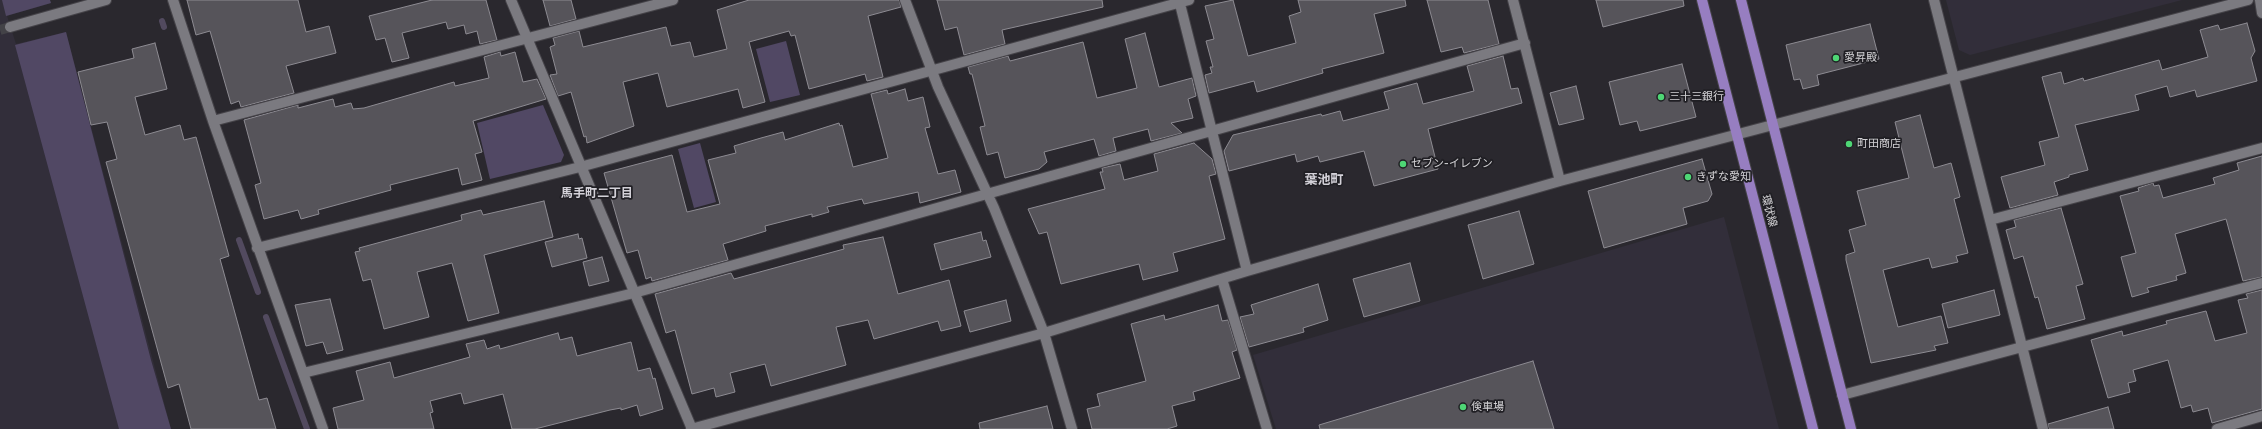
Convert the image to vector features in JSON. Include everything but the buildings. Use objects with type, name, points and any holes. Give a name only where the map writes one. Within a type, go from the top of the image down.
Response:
[{"type":"main road","name":"環状線","points":[[1702,0],[1813,429]]},
{"type":"main road","points":[[1741,0],[1851,429]]},
{"type":"street","points":[[10,27],[106,0]]},
{"type":"street","points":[[173,0],[257,248],[323,429]]},
{"type":"street","points":[[511,0],[580,167],[692,429],[1044,333],[1222,279],[1560,181],[2248,0]]},
{"type":"street","points":[[213,121],[673,0]]},
{"type":"street","points":[[904,0],[932,70],[986,194],[994,208],[1044,333],[1072,429]]},
{"type":"street","points":[[1514,0],[1560,181]]},
{"type":"street","points":[[1934,0],[2043,429]]},
{"type":"street","points":[[2260,0],[2262,12]]},
{"type":"street","points":[[257,248],[580,167],[1183,1],[1212,130],[1247,272]]},
{"type":"street","points":[[303,373],[634,293],[1524,43]]},
{"type":"street","points":[[1990,220],[2262,148]]},
{"type":"street","points":[[1222,279],[1267,429]]},
{"type":"street","points":[[1842,395],[2023,348],[2262,283]]},
{"type":"street","points":[[2217,429],[2262,416]]},
{"type":"shaded area","points":[[0,0],[50,0],[51,3],[7,16],[16,44],[66,32],[171,429],[0,429]]},
{"type":"shaded area","points":[[2,0],[50,0],[51,3],[6,16]]},
{"type":"shaded area","points":[[1946,0],[2182,0],[1970,55],[1959,50]]},
{"type":"shaded area","points":[[66,32],[151,360],[171,429],[119,429],[15,45]]},
{"type":"shaded area","points":[[786,41],[800,95],[770,102],[756,49]]},
{"type":"shaded area","points":[[543,105],[564,155],[561,162],[490,179],[477,123]]},
{"type":"shaded area","points":[[700,143],[716,202],[694,208],[678,149]]},
{"type":"shaded area","points":[[1724,217],[1779,429],[1276,429],[1253,355]]},
{"type":"waterway","points":[[162,21],[164,27]]},
{"type":"waterway","points":[[239,240],[258,292]]},
{"type":"waterway","points":[[266,317],[307,429]]},
{"type":"tunnel","points":[[0,30],[10,27]]},
{"type":"place","name":"愛昇殿","points":[[1836,58]]},
{"type":"place","name":"三十三銀行","points":[[1661,97]]},
{"type":"place","name":"町田商店","points":[[1849,144]]},
{"type":"place","name":"セブン-イレブン","points":[[1403,164]]},
{"type":"place","name":"きずな愛知","points":[[1688,177]]},
{"type":"place","name":"倹車場","points":[[1463,407]]},
{"type":"district","name":"葉池町","points":[[1324,180]]},
{"type":"district","name":"馬手町二丁目","points":[[597,193]]}]
